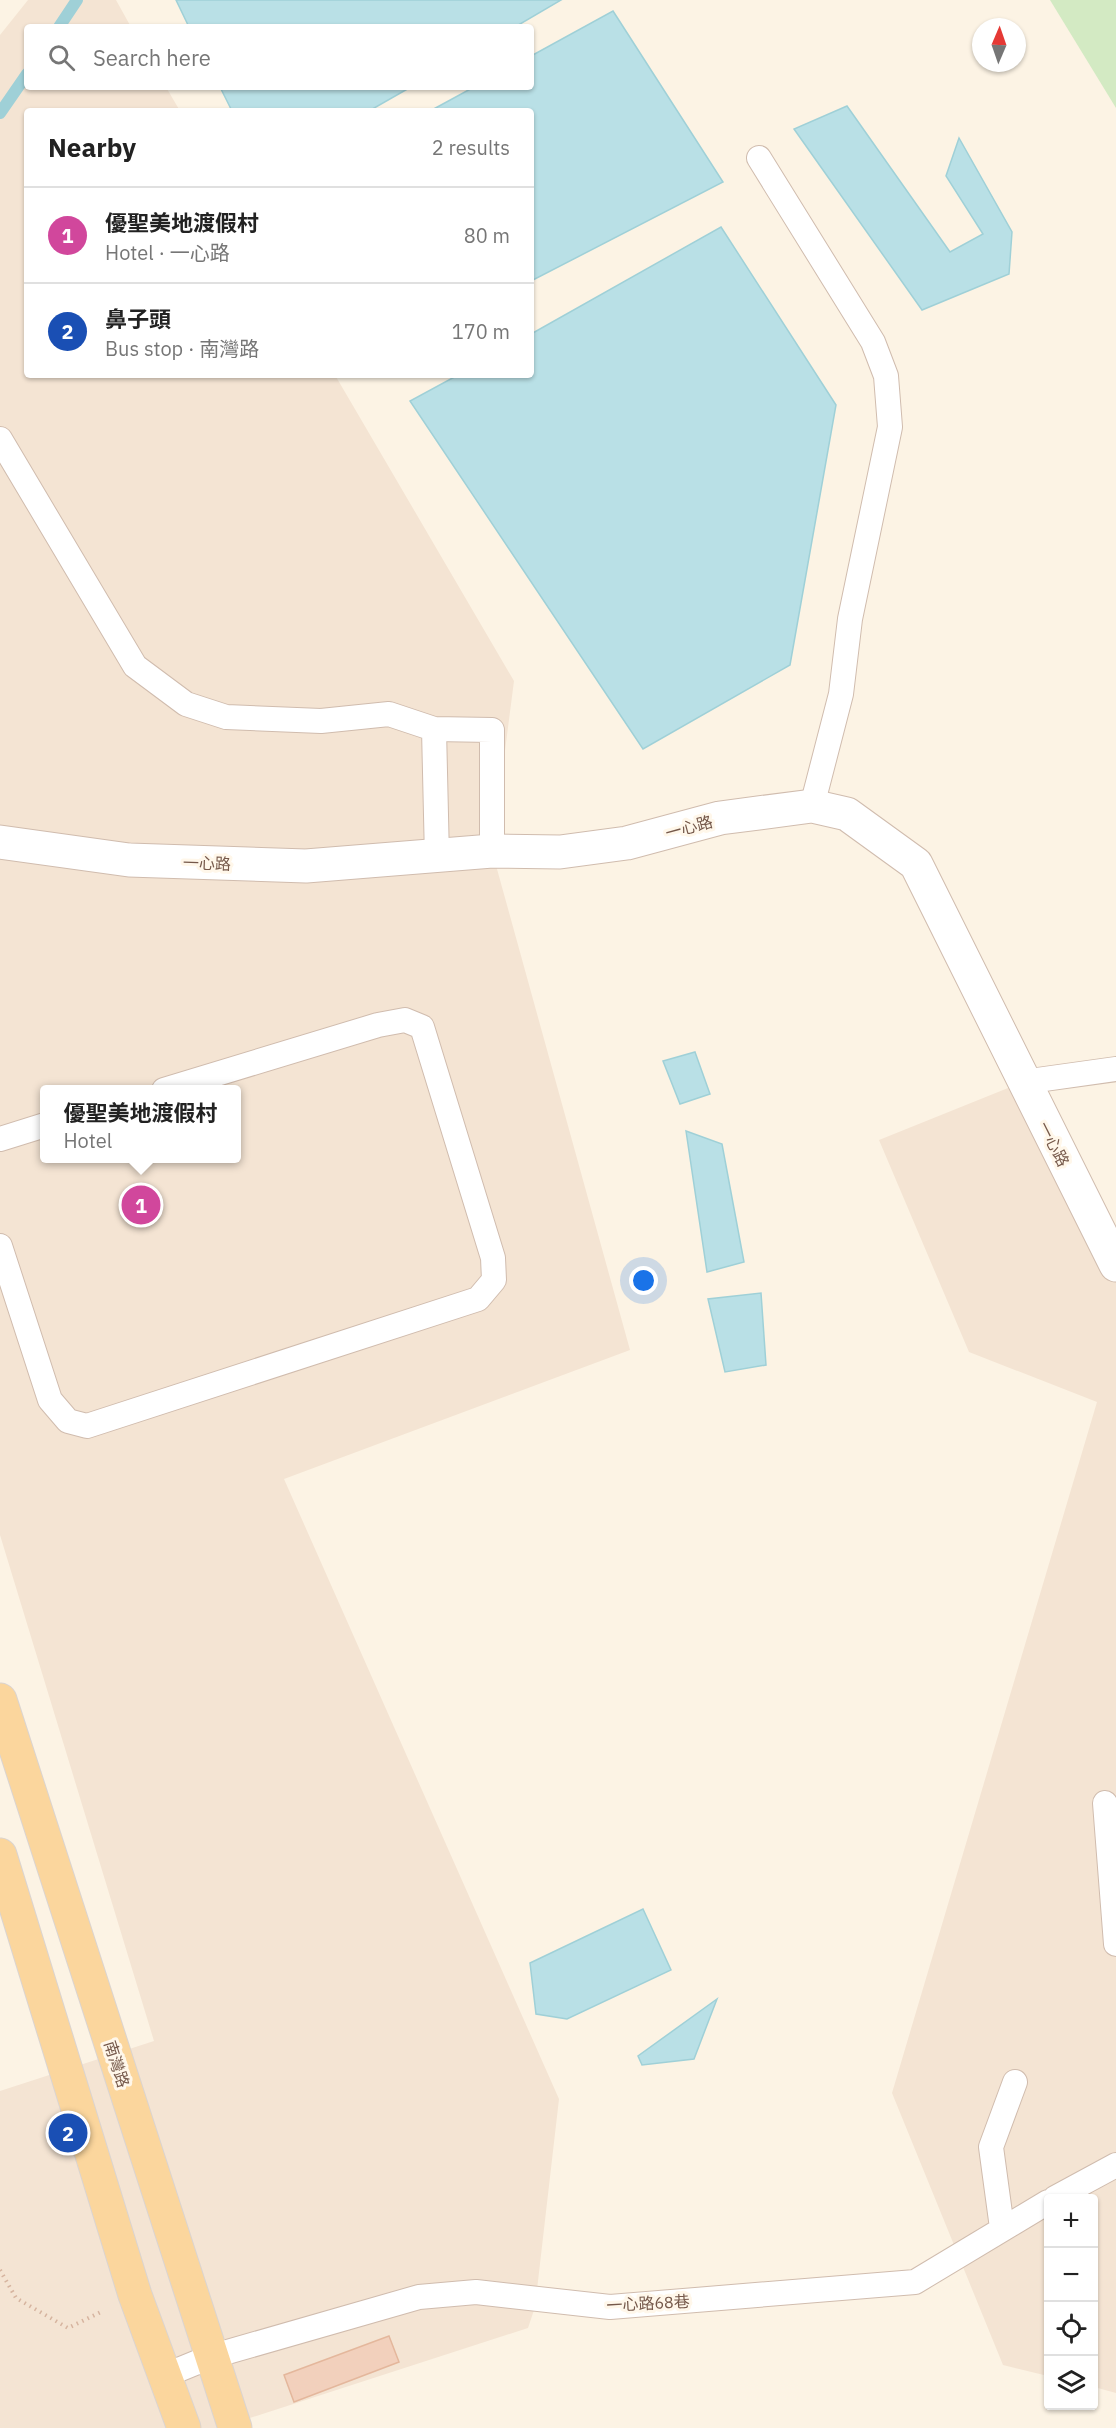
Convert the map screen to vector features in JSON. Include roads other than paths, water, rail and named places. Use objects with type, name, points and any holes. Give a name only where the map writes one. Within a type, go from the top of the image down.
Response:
[{"type":"main road","name":"南灣路","points":[[0,1700],[210,2357],[235,2428]]},
{"type":"main road","points":[[0,1855],[135,2295],[184,2428]]},
{"type":"street","name":"一心路","points":[[0,842],[129,860],[306,866],[436,858],[492,851],[560,852],[627,843],[720,818],[812,806],[848,814],[916,864],[1116,1265]]},
{"type":"lane","points":[[759,158],[873,342],[886,376],[887,386],[890,427],[850,619],[842,694],[812,806]]},
{"type":"lane","points":[[0,439],[135,666],[186,705],[226,717],[321,721],[388,714],[434,729],[492,730],[492,851]]},
{"type":"lane","points":[[434,729],[436,858]]},
{"type":"lane","points":[[0,1246],[50,1400],[68,1421],[87,1426],[478,1299],[494,1280],[493,1258],[422,1027],[405,1020],[378,1026],[178,1085]]},
{"type":"lane","points":[[1023,1082],[1116,1069]]},
{"type":"lane","points":[[0,1139],[40,1127]]},
{"type":"lane","points":[[1105,1803],[1116,1944]]},
{"type":"lane","points":[[1002,2228],[991,2147],[1015,2082]]},
{"type":"lane","points":[[1064,2194],[1116,2165]]},
{"type":"lane","name":"一心路68巷","points":[[166,2375],[210,2357],[431,2296],[476,2292],[610,2307],[915,2282],[1044,2204]]},
{"type":"water","points":[[176,0],[561,0],[520,24],[188,24]]},
{"type":"water","points":[[613,11],[723,182],[534,279],[534,108],[436,108],[468,90],[534,90],[534,54]]},
{"type":"water","points":[[222,90],[406,90],[374,108],[230,108]]},
{"type":"water","points":[[847,106],[950,252],[983,234],[946,176],[959,138],[1012,232],[1009,274],[922,310],[794,129]]},
{"type":"water","points":[[721,227],[836,405],[790,665],[643,749],[410,401],[452,378],[534,378],[534,332]]},
{"type":"water","points":[[695,1052],[710,1094],[680,1104],[663,1061]]},
{"type":"water","points":[[686,1131],[722,1144],[744,1262],[707,1272]]},
{"type":"water","points":[[761,1293],[766,1365],[725,1372],[708,1299]]},
{"type":"water","points":[[643,1909],[671,1970],[567,2019],[536,2014],[530,1963]]},
{"type":"water","points":[[717,1999],[694,2059],[642,2065],[638,2056]]},
{"type":"waterway","points":[[61,24],[77,0]]},
{"type":"waterway","points":[[0,113],[24,78]]},
{"type":"place","name":"優聖美地渡假村","points":[[141,1205]]},
{"type":"place","name":"鼻子頭","points":[[68,2133]]}]
